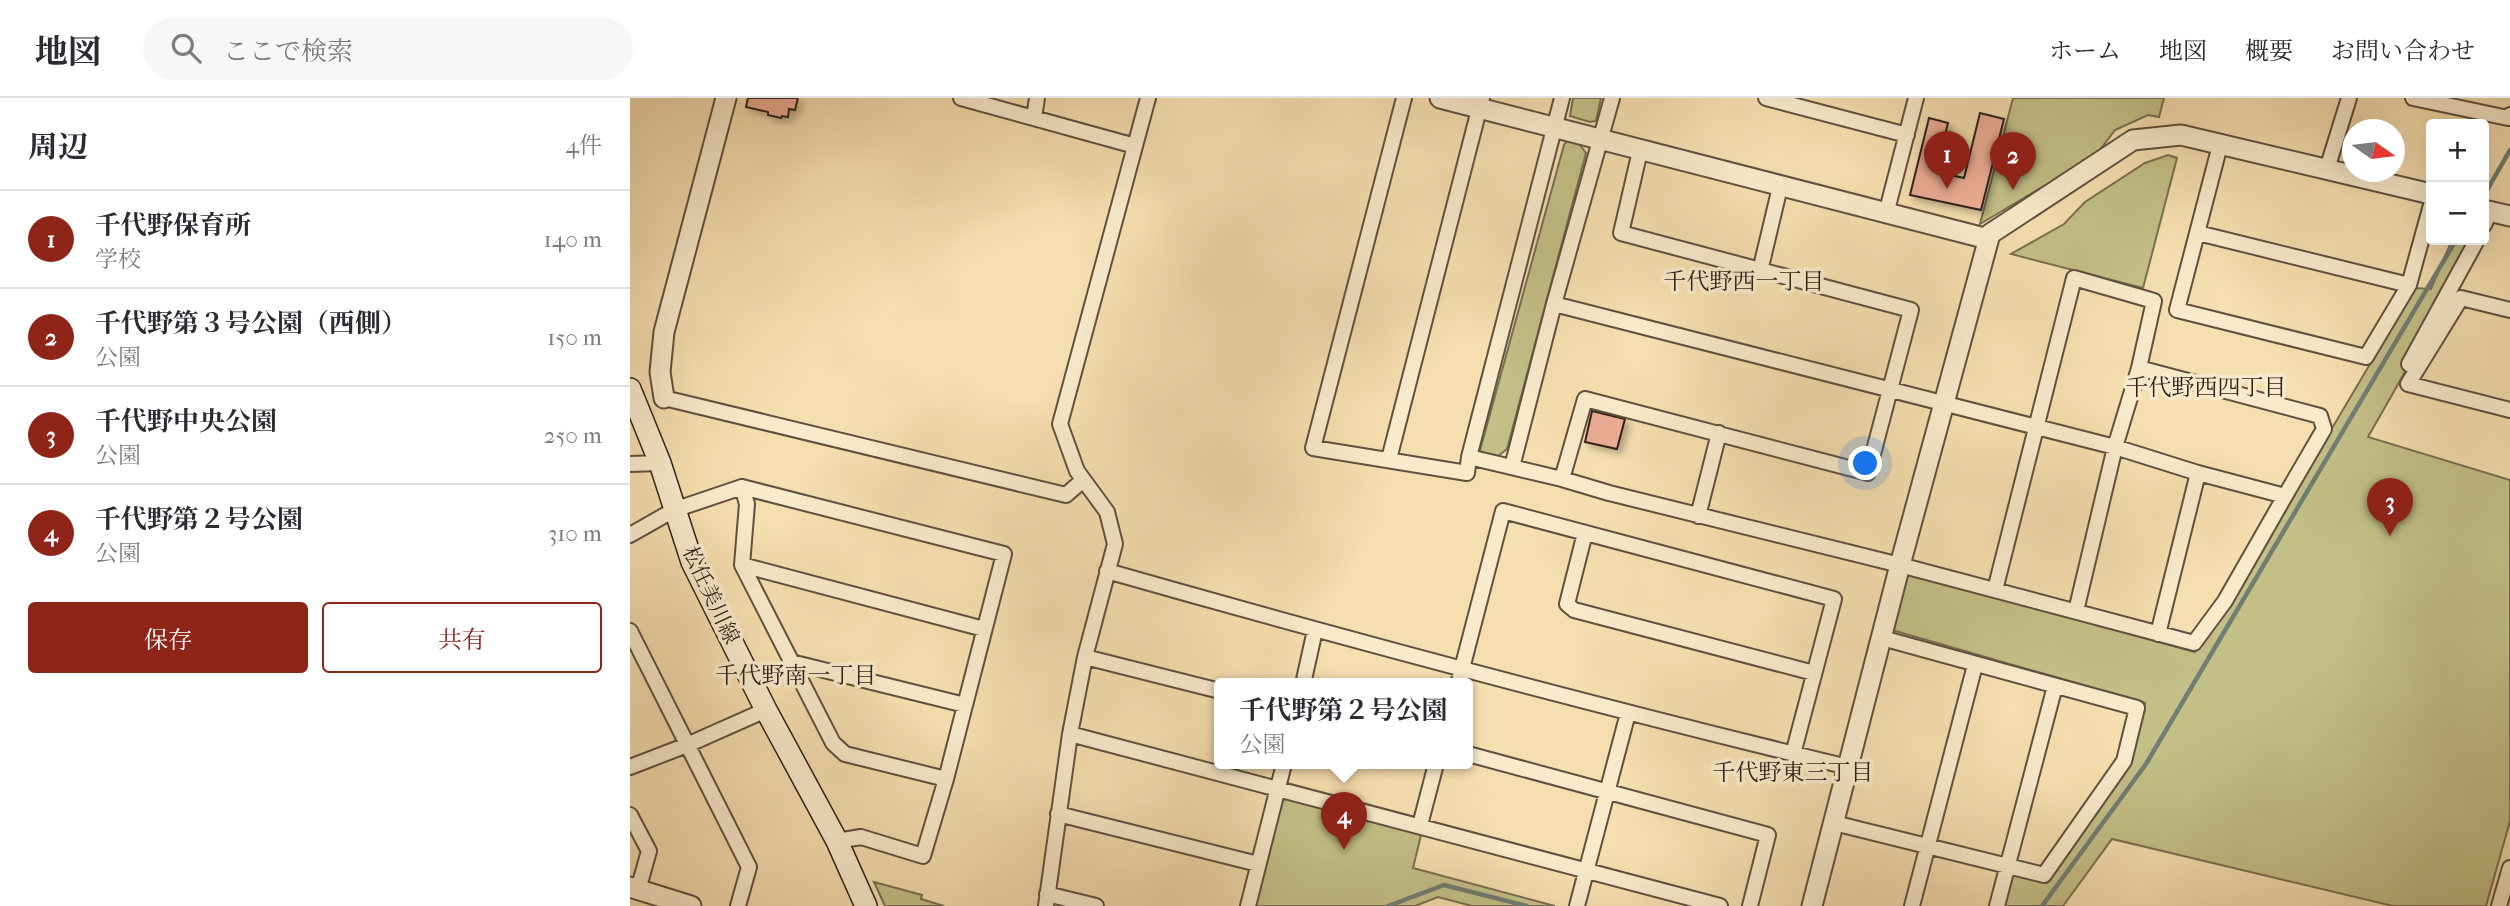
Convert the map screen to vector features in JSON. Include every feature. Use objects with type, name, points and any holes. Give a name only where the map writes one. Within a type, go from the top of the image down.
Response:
[{"type":"main road","name":"松任美川線","points":[[630,389],[660,463],[692,562],[766,710],[836,841],[866,906]]},
{"type":"street","points":[[726,98],[664,332],[660,372],[664,398],[1066,495],[1083,480]]},
{"type":"street","points":[[961,98],[1135,146]]},
{"type":"street","points":[[1034,118],[1037,98]]},
{"type":"street","points":[[1096,906],[1047,900],[1070,734],[1085,657],[1115,544],[1107,512],[1083,480],[1068,450],[1060,425],[1148,98]]},
{"type":"street","points":[[1404,98],[1313,448],[1467,473],[1562,98]]},
{"type":"street","points":[[1440,98],[1481,103],[1640,151],[1989,239]]},
{"type":"street","points":[[1512,467],[1612,98]]},
{"type":"street","points":[[1766,98],[1907,135]]},
{"type":"street","points":[[1886,214],[1916,98]]},
{"type":"street","points":[[2327,169],[2349,98]]},
{"type":"street","points":[[2413,98],[2508,118],[2510,115]]},
{"type":"street","points":[[1389,459],[1481,103]]},
{"type":"street","points":[[1812,906],[1900,565],[1946,404],[1990,234],[2133,140],[2180,135],[2426,193]]},
{"type":"street","points":[[2220,145],[2177,310],[2366,357],[2409,285],[2426,223]]},
{"type":"street","points":[[1562,479],[1585,399],[1868,473],[1910,310],[1621,233],[1640,151]]},
{"type":"street","points":[[1760,271],[1780,187]]},
{"type":"street","points":[[2489,215],[2510,216]]},
{"type":"street","points":[[2198,233],[2409,285]]},
{"type":"street","points":[[2399,382],[2474,245]]},
{"type":"street","points":[[1995,590],[2074,278],[2154,301],[2139,368],[2115,447],[2076,611]]},
{"type":"street","points":[[2510,310],[2461,298],[2408,384],[2510,410]]},
{"type":"street","points":[[1554,304],[2115,447],[2285,496]]},
{"type":"street","points":[[1469,457],[1900,565],[2194,643],[2225,601],[2324,429],[2319,416],[2139,368]]},
{"type":"street","points":[[1698,516],[1719,433]]},
{"type":"street","points":[[630,464],[660,463]]},
{"type":"street","points":[[2158,634],[2198,473]]},
{"type":"street","points":[[742,487],[747,504],[742,565],[833,743],[845,754],[946,779]]},
{"type":"street","points":[[630,535],[674,510],[742,487],[1004,554],[946,779],[923,856],[861,837],[836,841]]},
{"type":"street","points":[[1460,678],[1503,511],[1834,599],[1793,754]]},
{"type":"street","points":[[1585,533],[1567,604],[1574,610],[1814,673]]},
{"type":"street","points":[[742,565],[984,629]]},
{"type":"street","points":[[1107,571],[1315,630],[1628,713],[1848,767]]},
{"type":"street","points":[[1304,678],[1315,630]]},
{"type":"street","points":[[630,631],[749,867],[738,906]]},
{"type":"street","points":[[1834,823],[2043,875],[2124,761],[2137,708],[1882,638]]},
{"type":"street","points":[[1085,657],[1214,689]]},
{"type":"street","points":[[791,662],[965,705]]},
{"type":"street","points":[[1912,906],[1975,665]]},
{"type":"street","points":[[1997,906],[2055,686]]},
{"type":"street","points":[[630,767],[766,710]]},
{"type":"street","points":[[1577,906],[1628,713]]},
{"type":"street","points":[[1070,734],[1720,906]]},
{"type":"street","points":[[1473,755],[1768,835],[1750,906]]},
{"type":"street","points":[[1248,906],[1283,769]]},
{"type":"street","points":[[1420,825],[1435,769]]},
{"type":"street","points":[[1058,814],[1258,864]]},
{"type":"street","points":[[630,815],[649,851],[634,888],[657,901],[691,906]]},
{"type":"street","points":[[2499,906],[2510,868]]},
{"type":"shaded area","points":[[1573,98],[1601,98],[1596,121],[1590,122],[1570,116]]},
{"type":"shaded area","points":[[2013,98],[2164,98],[2159,117],[2148,115],[2115,130],[2096,155],[1980,224]]},
{"type":"shaded area","points":[[1568,140],[1580,145],[1586,153],[1507,449],[1497,457],[1479,454],[1564,145]]},
{"type":"shaded area","points":[[2168,155],[2177,158],[2143,288],[2011,254],[2064,224],[2085,202],[2145,163]]},
{"type":"shaded area","points":[[2450,245],[2474,245],[2368,437],[2510,480],[2510,821],[2486,906],[2393,906],[2112,839],[2063,906],[2002,906],[2011,873],[2044,882],[2131,761],[2145,703],[1892,630],[1908,575],[2195,652],[2228,604],[2415,288],[2431,289]]},
{"type":"shaded area","points":[[1289,797],[1422,831],[1413,868],[1555,906],[1472,906],[1438,897],[1415,906],[1256,906],[1282,801]]},
{"type":"shaded area","points":[[874,882],[922,895],[921,899],[944,906],[885,906]]},
{"type":"building","points":[[748,98],[798,98],[795,110],[789,109],[788,117],[781,118],[746,107]]},
{"type":"building","points":[[1980,113],[2004,119],[1981,210],[1910,195],[1929,118],[1948,123],[1938,162],[1944,164],[1942,173],[1964,178]]},
{"type":"building","points":[[1592,411],[1625,419],[1617,449],[1585,442]]},
{"type":"waterway","points":[[2489,187],[2510,150]]},
{"type":"waterway","points":[[2042,906],[2146,764],[2453,245]]},
{"type":"waterway","points":[[1388,906],[1444,885],[1527,906]]},
{"type":"place","name":"千代野保育所","points":[[1947,189]]},
{"type":"place","name":"千代野第３号公園（西側）","points":[[2013,190]]},
{"type":"place","name":"千代野中央公園","points":[[2390,536]]},
{"type":"place","name":"千代野第２号公園","points":[[1344,850]]},
{"type":"district","name":"千代野西一丁目","points":[[1744,281]]},
{"type":"district","name":"千代野西四丁目","points":[[2206,387]]},
{"type":"district","name":"千代野南一丁目","points":[[796,675]]},
{"type":"district","name":"千代野東三丁目","points":[[1793,772]]}]
